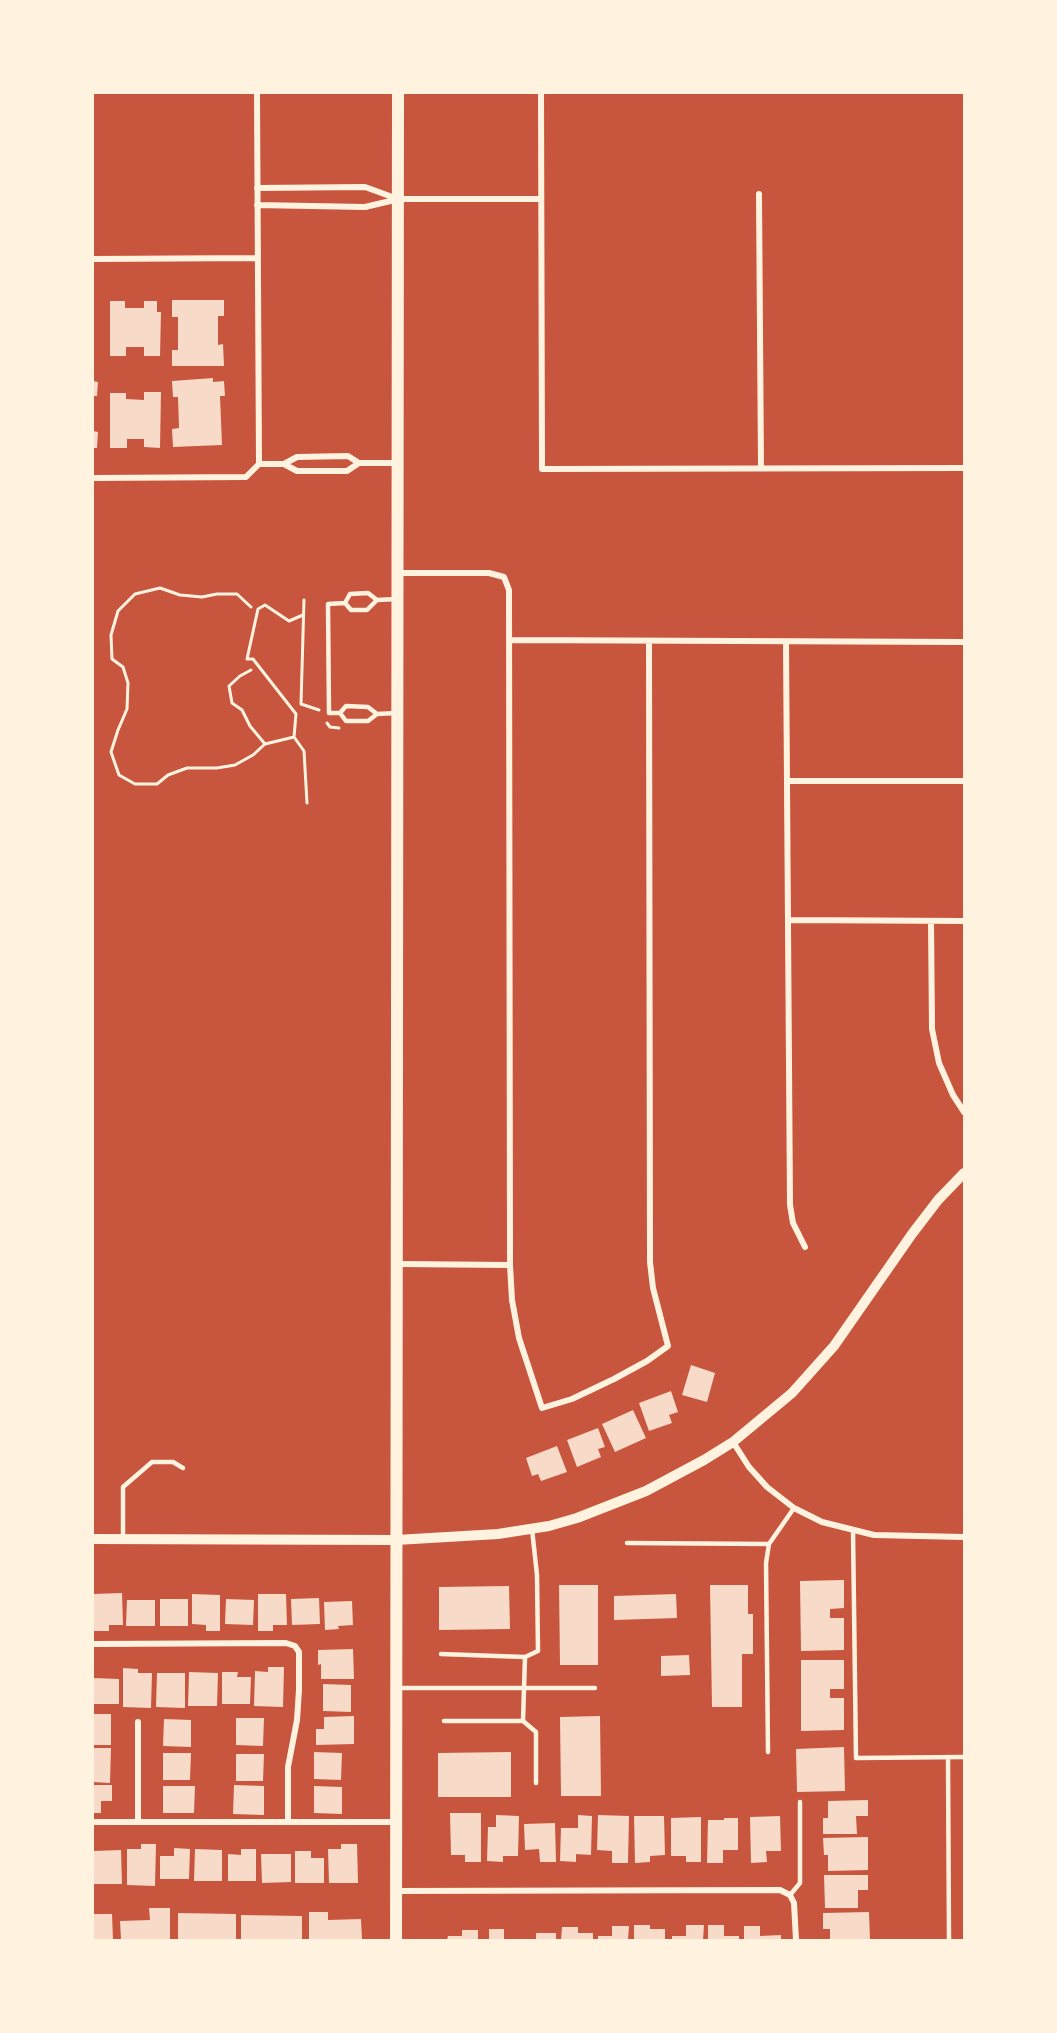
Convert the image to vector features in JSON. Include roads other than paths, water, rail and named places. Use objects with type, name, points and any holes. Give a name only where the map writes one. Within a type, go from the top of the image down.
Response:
[{"type":"main road","points":[[396,1940],[398,93]]},
{"type":"street","points":[[257,93],[259,464]]},
{"type":"street","points":[[541,93],[542,469],[964,468]]},
{"type":"street","points":[[257,188],[365,187],[399,199]]},
{"type":"street","points":[[759,194],[760,468]]},
{"type":"street","points":[[258,205],[365,207],[399,199],[540,199]]},
{"type":"street","points":[[93,259],[258,258]]},
{"type":"street","points":[[284,464],[297,457],[348,456],[358,463],[398,463]]},
{"type":"street","points":[[93,478],[246,477],[259,464],[284,464],[297,471],[347,471],[358,463]]},
{"type":"street","points":[[397,573],[489,573],[504,577],[509,590],[510,1265],[512,1300],[519,1338],[542,1408],[572,1399],[614,1379],[647,1361],[668,1346],[653,1288],[650,1262],[649,641]]},
{"type":"street","points":[[509,640],[964,642]]},
{"type":"street","points":[[786,643],[790,1205],[793,1223],[805,1247]]},
{"type":"street","points":[[788,782],[964,781]]},
{"type":"street","points":[[788,920],[964,921]]},
{"type":"street","points":[[931,921],[932,1029],[939,1064],[953,1095],[964,1112]]},
{"type":"street","points":[[93,1539],[396,1540],[498,1534],[532,1529],[577,1518],[646,1491],[733,1442],[764,1418],[814,1370],[834,1346],[912,1234],[938,1200],[964,1173]]},
{"type":"street","points":[[398,1264],[510,1265]]},
{"type":"street","points":[[733,1442],[749,1467],[767,1487],[794,1508],[822,1522],[882,1536],[964,1537]]},
{"type":"street","points":[[93,1644],[286,1643],[295,1646],[298,1652],[299,1690],[297,1720],[288,1767],[288,1820]]},
{"type":"street","points":[[138,1722],[138,1821]]},
{"type":"street","points":[[93,1821],[396,1822]]},
{"type":"street","points":[[396,1891],[780,1890],[790,1895],[794,1903],[796,1940]]},
{"type":"lane","points":[[345,603],[350,594],[368,593],[377,600],[397,599]]},
{"type":"lane","points":[[345,603],[351,610],[367,610],[377,600]]},
{"type":"lane","points":[[345,603],[328,604],[329,713],[340,713],[346,706],[368,707],[377,714]]},
{"type":"lane","points":[[340,713],[346,721],[368,721],[377,714],[397,713]]},
{"type":"lane","points":[[123,1539],[123,1487],[152,1462],[173,1462],[183,1468]]},
{"type":"lane","points":[[768,1752],[766,1563],[769,1544],[794,1508]]},
{"type":"lane","points":[[441,1654],[525,1657],[538,1651],[537,1575],[532,1529]]},
{"type":"lane","points":[[853,1531],[856,1758],[964,1757]]},
{"type":"lane","points":[[627,1543],[769,1544]]},
{"type":"lane","points":[[523,1721],[525,1657]]},
{"type":"lane","points":[[396,1688],[595,1688]]},
{"type":"lane","points":[[444,1721],[523,1721],[536,1732],[536,1783]]},
{"type":"lane","points":[[948,1757],[949,1940]]},
{"type":"lane","points":[[790,1895],[800,1883],[800,1802]]}]
